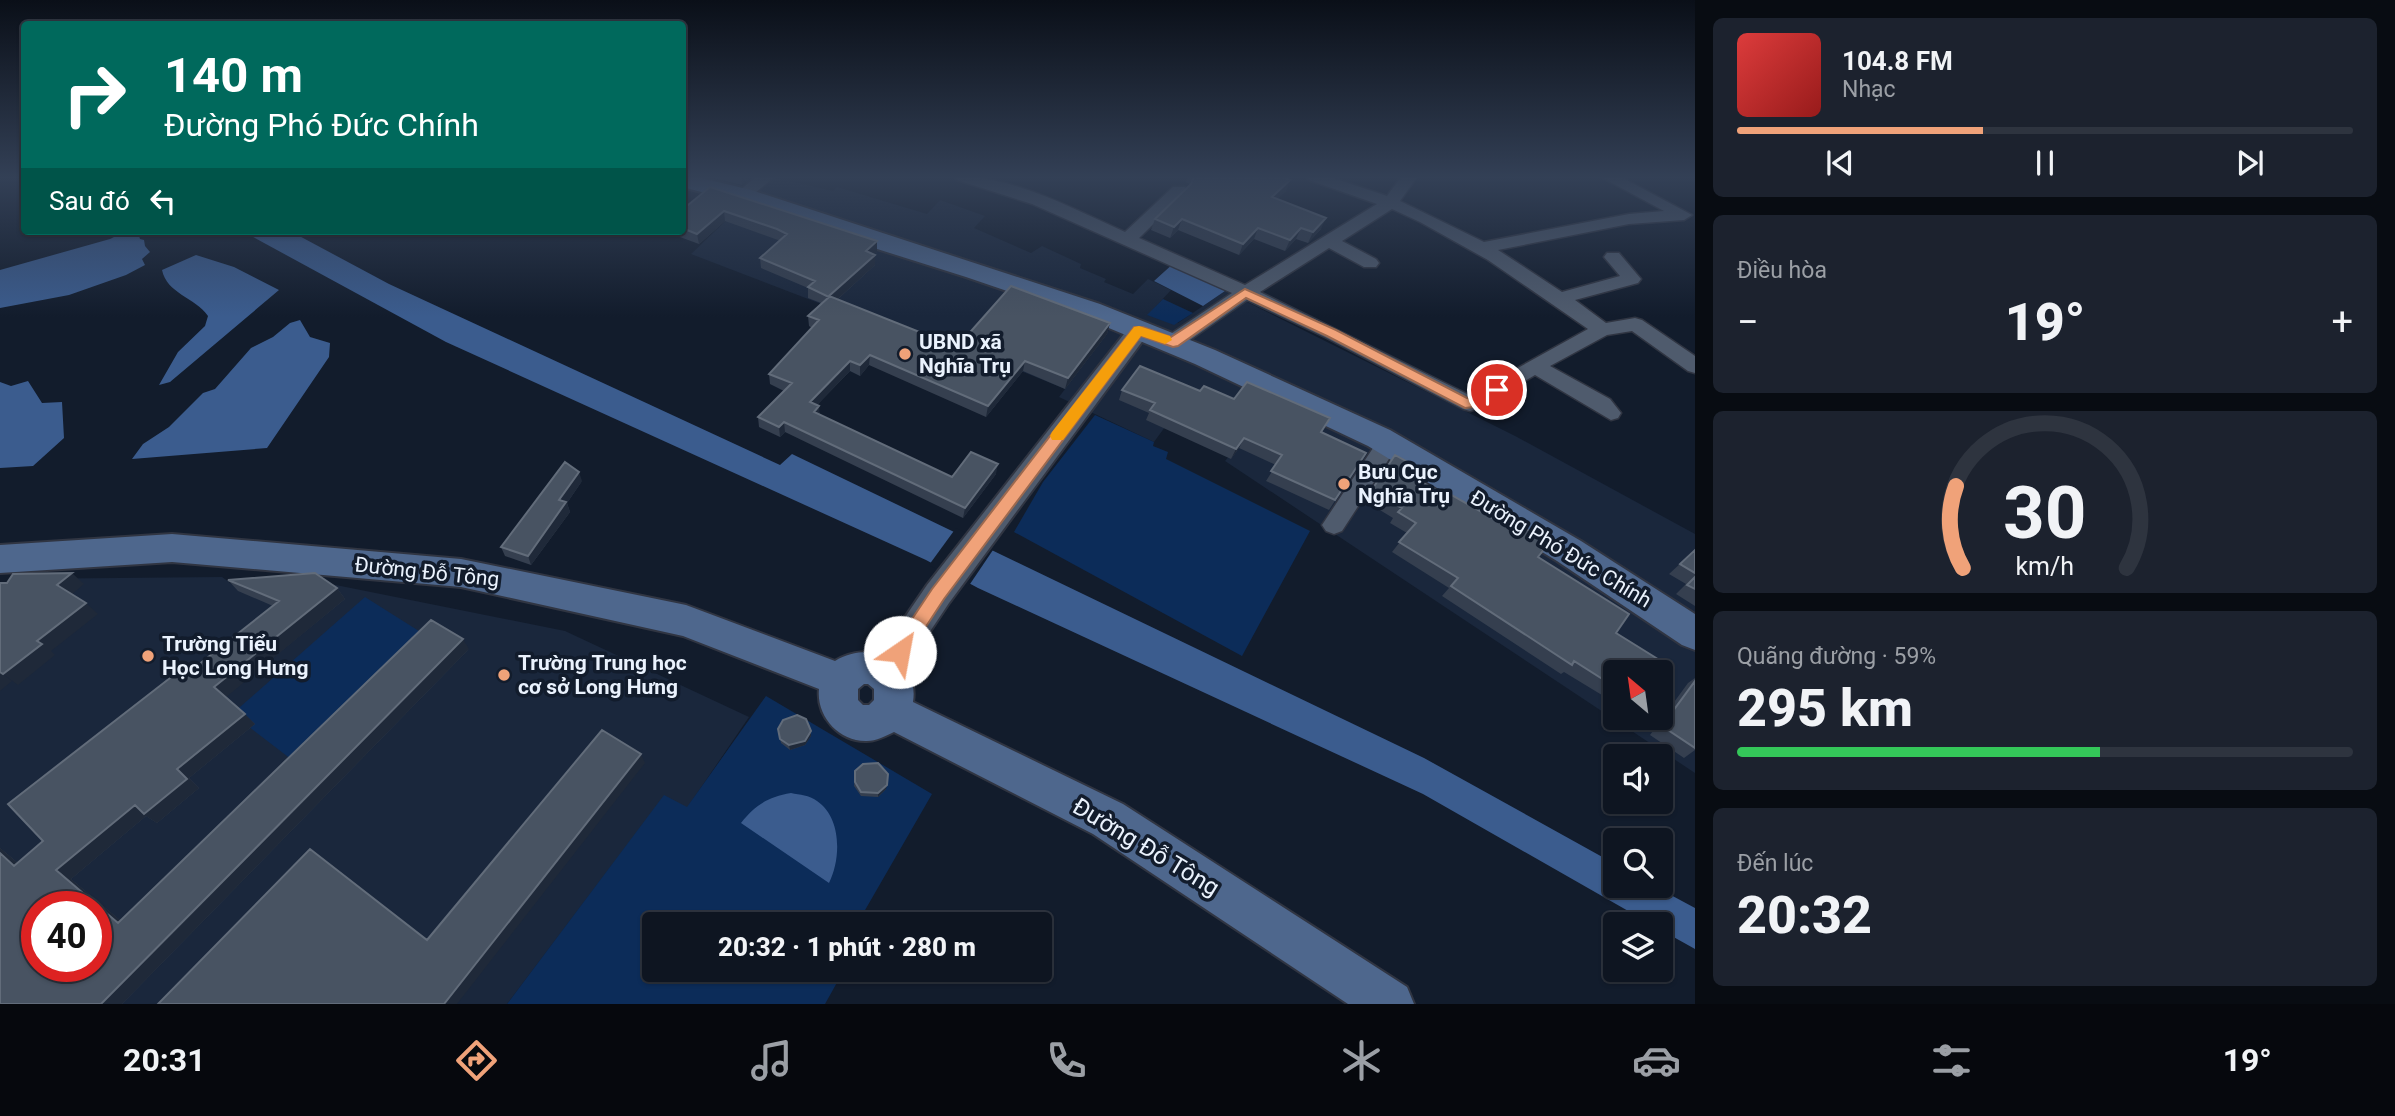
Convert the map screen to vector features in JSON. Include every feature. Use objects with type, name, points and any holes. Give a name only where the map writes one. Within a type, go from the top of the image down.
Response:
[{"type":"main road","name":"Đường Phó Đức Chính","points":[[825,224],[975,271],[1173,342],[1379,438],[1569,551],[1695,634]]},
{"type":"main road","name":"Đường Đỗ Tông","points":[[0,559],[172,548],[461,573],[686,621],[841,681],[836,702],[852,719],[872,721],[887,692],[962,744],[1108,819],[1390,1004]]},
{"type":"street","points":[[1093,224],[1332,333],[1470,404],[1602,330],[1635,324],[1653,334],[1695,366]]},
{"type":"street","points":[[1128,239],[1144,224]]},
{"type":"street","points":[[1173,342],[1245,293],[1357,224]]},
{"type":"street","points":[[1436,224],[1562,299],[1602,330]]},
{"type":"street","points":[[1478,248],[1604,224]]},
{"type":"street","points":[[1329,241],[1370,263]]},
{"type":"street","points":[[1562,299],[1575,293],[1632,279],[1613,257]]},
{"type":"street","points":[[887,692],[938,594],[1139,330]]},
{"type":"street","points":[[1535,366],[1603,404],[1611,413]]},
{"type":"street","points":[[1334,525],[1387,445]]},
{"type":"shaded area","points":[[723,224],[978,224],[974,228],[1031,253],[1042,246],[1081,264],[1080,268],[1106,279],[1104,282],[1133,294],[1148,279],[1171,290],[1148,315],[1178,323],[1225,291],[1517,437],[1695,534],[1695,773],[1673,758],[1673,744],[1651,744],[1630,730],[1673,730],[1673,660],[1603,660],[1603,712],[1225,461],[1251,431],[1184,401],[1154,442],[1059,397],[1065,389],[965,348],[961,352],[829,307],[691,254]]},
{"type":"shaded area","points":[[118,235],[139,235],[150,252],[142,259],[145,265],[126,275],[69,295],[0,308],[0,270]]},
{"type":"shaded area","points":[[249,235],[297,235],[389,284],[780,465],[792,454],[1424,758],[1603,857],[1603,897],[1423,794],[978,588],[926,560],[446,342]]},
{"type":"shaded area","points":[[196,255],[234,267],[279,290],[170,382],[159,385],[178,352],[205,326],[208,316],[169,285],[162,270]]},
{"type":"shaded area","points":[[1175,262],[1220,284],[1225,291],[1203,306],[1154,281]]},
{"type":"shaded area","points":[[1163,299],[1193,313],[1174,325],[1147,315]]},
{"type":"shaded area","points":[[300,320],[310,337],[330,343],[329,357],[267,448],[132,459],[143,444],[169,427],[203,393],[215,389],[251,348],[273,337],[290,323]]},
{"type":"shaded area","points":[[28,381],[42,403],[62,402],[64,438],[33,466],[0,468],[0,382],[11,386]]},
{"type":"shaded area","points":[[1095,415],[1154,442],[1153,446],[1168,452],[1166,459],[1310,531],[1242,656],[1014,532],[1043,482]]},
{"type":"shaded area","points":[[222,577],[243,592],[296,577],[565,631],[749,717],[687,808],[664,796],[507,1004],[0,1004],[0,600],[13,579]]},
{"type":"shaded area","points":[[365,597],[430,638],[300,766],[232,714]]},
{"type":"shaded area","points":[[766,696],[932,794],[864,912],[642,912],[642,982],[837,982],[825,1004],[507,1004],[664,795],[687,807]]},
{"type":"shaded area","points":[[791,793],[814,799],[825,808],[831,818],[837,839],[837,851],[829,883],[741,823],[751,811],[763,803]]},
{"type":"shaded area","points":[[1673,896],[1695,908],[1695,949],[1673,937],[1673,912],[1630,912],[1605,898]]},
{"type":"pier","points":[[956,528],[995,547],[968,587],[929,565]]},
{"type":"building","points":[[686,224],[709,224],[697,234],[686,230]]},
{"type":"building","points":[[762,224],[824,224],[877,241],[866,251],[875,255],[829,296],[957,347],[1011,286],[1110,323],[1068,378],[1025,361],[988,406],[870,355],[860,365],[850,361],[810,402],[819,406],[814,412],[952,477],[971,452],[998,464],[965,508],[784,422],[779,427],[758,417],[792,383],[769,374],[819,320],[808,316],[829,297],[808,287],[815,281],[760,258],[787,234]]},
{"type":"building","points":[[1194,224],[1321,224],[1313,232],[1301,228],[1290,240],[1258,228],[1243,244]]},
{"type":"building","points":[[1140,366],[1200,391],[1204,386],[1234,399],[1247,382],[1330,418],[1321,432],[1366,453],[1335,500],[1271,471],[1282,455],[1244,438],[1236,449],[1150,410],[1155,403],[1122,390]]},
{"type":"building","points":[[1395,455],[1413,465],[1405,473],[1503,524],[1508,518],[1549,543],[1538,557],[1629,614],[1616,633],[1659,660],[1603,660],[1603,679],[1574,661],[1572,665],[1451,586],[1458,578],[1399,542],[1416,523],[1398,512],[1402,508],[1371,491]]},
{"type":"building","points":[[565,462],[579,472],[559,500],[566,502],[528,556],[501,547]]},
{"type":"building","points":[[1695,550],[1695,573],[1680,564]]},
{"type":"building","points":[[72,573],[57,585],[86,603],[37,641],[42,644],[3,674],[0,672],[0,583],[7,583],[13,574]]},
{"type":"building","points":[[315,573],[337,588],[214,687],[245,714],[177,769],[187,779],[144,814],[135,805],[56,870],[81,891],[21,891],[21,982],[112,982],[112,918],[118,923],[431,620],[463,639],[101,1004],[0,1004],[0,853],[14,866],[43,841],[8,804],[188,664],[193,669],[279,601],[228,580]]},
{"type":"building","points":[[1695,577],[1695,589],[1687,585]]},
{"type":"building","points":[[1695,681],[1695,748],[1668,730],[1673,730],[1673,711]]},
{"type":"building","points":[[797,715],[806,719],[811,731],[805,741],[789,745],[780,739],[778,729],[783,720]]},
{"type":"building","points":[[602,730],[641,754],[444,1004],[158,1004],[310,849],[427,940]]},
{"type":"building","points":[[878,763],[888,774],[887,785],[878,793],[861,792],[855,782],[855,771],[863,764]]},
{"type":"slow traffic","points":[[1058,436],[1139,330],[1165,340]]},
{"type":"place","name":"UBND xã Nghĩa Trụ","points":[[905,354]]},
{"type":"place","name":"Bưu Cục Nghĩa Trụ","points":[[1344,484]]},
{"type":"place","name":"Trường Tiểu Học Long Hưng","points":[[148,656]]},
{"type":"place","name":"Trường Trung học cơ sở Long Hưng","points":[[504,675]]},
{"type":"route","points":[[900,652],[938,594],[1139,330],[1173,342],[1206,317],[1245,293],[1332,333],[1462,401],[1470,404],[1477,402],[1497,390]]}]
